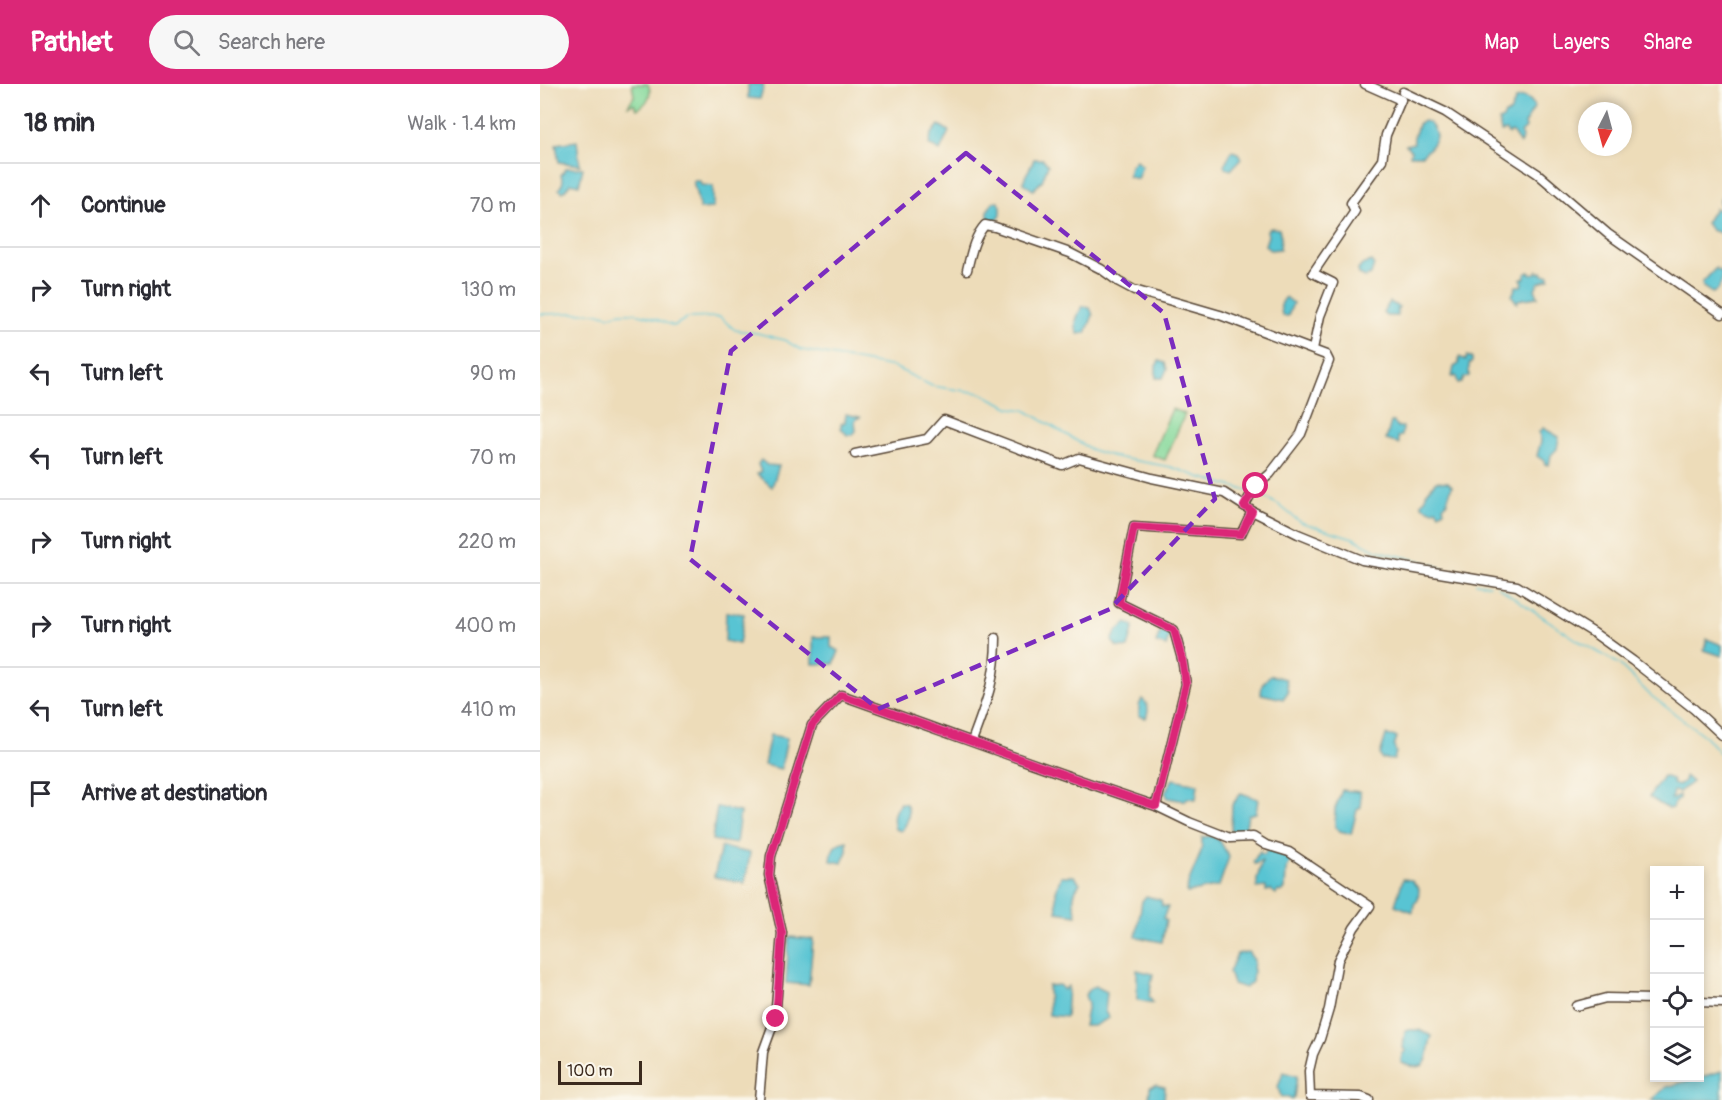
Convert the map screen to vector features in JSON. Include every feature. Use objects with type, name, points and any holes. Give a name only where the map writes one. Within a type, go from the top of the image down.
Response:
[{"type":"street","points":[[1312,350],[1320,316],[1333,283],[1313,273],[1355,211],[1351,203],[1382,160],[1386,135],[1401,100],[1365,84]]},
{"type":"street","points":[[1403,92],[1445,112],[1538,174],[1608,234],[1722,315]]},
{"type":"street","points":[[967,270],[982,227],[995,226],[1070,253],[1134,290],[1221,315],[1326,355],[1329,361],[1302,434],[1270,474],[1256,486],[1241,534],[1134,527],[1119,603],[1174,630],[1186,684],[1156,806]]},
{"type":"street","points":[[855,454],[927,439],[944,420],[1062,465],[1079,458],[1152,478],[1224,493],[1248,509],[1298,534],[1362,560],[1517,586],[1594,633],[1633,661],[1694,709],[1722,735]]},
{"type":"street","points":[[972,741],[994,679],[996,638]]},
{"type":"street","points":[[759,1100],[763,1052],[776,1019],[782,933],[769,875],[771,856],[812,725],[841,695],[1156,806],[1230,838],[1253,837],[1266,845],[1289,852],[1370,906],[1354,927],[1338,960],[1329,1010],[1320,1039],[1312,1054],[1309,1071],[1310,1096],[1361,1097],[1369,1100]]},
{"type":"street","points":[[1576,1006],[1606,998],[1650,999]]},
{"type":"street","points":[[1704,1002],[1722,1003]]},
{"type":"highlighted area","points":[[966,153],[1164,313],[1215,499],[1110,609],[878,709],[690,559],[731,351]]},
{"type":"green space","points":[[632,84],[648,84],[650,92],[644,105],[637,109],[634,104],[628,106],[634,96]]},
{"type":"green space","points":[[1172,409],[1185,414],[1165,460],[1152,455]]},
{"type":"water","points":[[748,84],[764,84],[760,99],[748,98]]},
{"type":"water","points":[[1523,97],[1535,106],[1525,123],[1526,128],[1521,133],[1520,144],[1512,132],[1508,134],[1506,131],[1501,132],[1499,121],[1505,114],[1510,113],[1516,99]]},
{"type":"water","points":[[1424,121],[1433,127],[1436,137],[1430,148],[1422,155],[1410,155],[1411,151],[1406,145],[1414,143],[1418,124]]},
{"type":"water","points":[[939,125],[949,131],[940,151],[929,145],[931,135]]},
{"type":"water","points":[[577,141],[580,165],[559,162],[556,144]]},
{"type":"water","points":[[1232,151],[1238,153],[1241,159],[1231,170],[1225,168],[1224,165]]},
{"type":"water","points":[[1034,159],[1043,159],[1048,165],[1042,181],[1033,190],[1023,183]]},
{"type":"water","points":[[1136,160],[1142,166],[1137,179],[1128,176],[1130,166]]},
{"type":"water","points":[[566,168],[583,168],[579,185],[571,183],[563,192],[559,189],[563,182],[561,175]]},
{"type":"water","points":[[693,181],[700,181],[701,185],[713,186],[713,208],[700,209]]},
{"type":"water","points":[[993,202],[998,202],[1001,206],[1001,215],[996,220],[988,220],[988,210]]},
{"type":"water","points":[[1722,207],[1722,231],[1720,233],[1711,230],[1706,223],[1715,208],[1719,210]]},
{"type":"water","points":[[1279,229],[1280,249],[1270,250],[1265,245],[1267,230]]},
{"type":"water","points":[[1371,261],[1374,265],[1371,275],[1365,277],[1359,274],[1358,270],[1362,265]]},
{"type":"water","points":[[1716,268],[1718,271],[1722,270],[1720,287],[1712,293],[1703,287],[1702,283]]},
{"type":"water","points":[[1537,270],[1543,275],[1549,275],[1549,278],[1538,283],[1535,289],[1538,297],[1518,300],[1517,303],[1512,296],[1516,286],[1521,286],[1523,282],[1521,279],[1525,278],[1525,274],[1536,273]]},
{"type":"water","points":[[1286,297],[1293,303],[1288,316],[1283,316],[1281,306]]},
{"type":"water","points":[[1390,302],[1399,307],[1398,316],[1386,316],[1383,312]]},
{"type":"water","points":[[1083,306],[1090,308],[1093,315],[1086,333],[1078,334],[1076,320]]},
{"type":"water","points":[[1467,356],[1472,358],[1469,364],[1469,376],[1458,383],[1456,376],[1452,377],[1454,367],[1459,364],[1459,357],[1466,360]]},
{"type":"water","points":[[1159,361],[1165,363],[1167,369],[1163,378],[1156,378],[1156,366]]},
{"type":"water","points":[[846,414],[860,417],[855,420],[856,431],[852,435],[847,435],[841,428]]},
{"type":"water","points":[[1391,422],[1398,427],[1403,427],[1402,436],[1398,437],[1399,444],[1386,440]]},
{"type":"water","points":[[1543,428],[1559,437],[1557,449],[1551,455],[1549,465],[1537,456],[1541,441],[1539,432]]},
{"type":"water","points":[[761,460],[767,465],[779,466],[772,487],[757,474],[761,472],[758,464]]},
{"type":"water","points":[[1436,481],[1448,482],[1452,486],[1446,504],[1443,506],[1444,510],[1439,513],[1436,509],[1433,511],[1422,506],[1426,493]]},
{"type":"water","points":[[726,612],[744,614],[739,644],[725,641]]},
{"type":"water","points":[[1126,623],[1134,626],[1128,648],[1117,647],[1112,641],[1117,631]]},
{"type":"water","points":[[1163,631],[1170,634],[1166,646],[1156,643],[1159,634]]},
{"type":"water","points":[[813,637],[831,637],[831,647],[839,651],[834,664],[813,664]]},
{"type":"water","points":[[1707,639],[1722,645],[1722,656],[1704,650]]},
{"type":"water","points":[[1270,675],[1286,679],[1288,692],[1283,699],[1261,694],[1262,685]]},
{"type":"water","points":[[1142,699],[1148,707],[1146,718],[1139,716]]},
{"type":"water","points":[[770,735],[787,738],[781,769],[764,765]]},
{"type":"water","points":[[1386,735],[1397,737],[1394,760],[1382,759],[1380,755]]},
{"type":"water","points":[[1663,776],[1672,779],[1673,784],[1678,786],[1684,781],[1685,776],[1692,782],[1679,792],[1673,791],[1671,799],[1679,795],[1679,799],[1673,808],[1668,809],[1649,797]]},
{"type":"water","points":[[1173,779],[1198,784],[1196,799],[1187,798],[1185,801],[1168,798],[1165,792]]},
{"type":"water","points":[[1342,790],[1360,792],[1361,807],[1357,810],[1351,834],[1335,827],[1335,809]]},
{"type":"water","points":[[1241,793],[1258,799],[1256,813],[1248,815],[1245,831],[1231,832],[1232,805]]},
{"type":"water","points":[[900,803],[906,804],[908,808],[907,822],[901,831],[895,829],[894,822],[894,815]]},
{"type":"water","points":[[717,807],[740,812],[736,844],[712,840]]},
{"type":"water","points":[[1212,836],[1220,841],[1229,857],[1219,886],[1187,893],[1188,883],[1201,851],[1202,837]]},
{"type":"water","points":[[847,841],[847,851],[842,863],[831,861],[834,847]]},
{"type":"water","points":[[721,847],[750,853],[745,883],[714,877]]},
{"type":"water","points":[[1267,848],[1291,860],[1286,871],[1285,889],[1276,894],[1271,890],[1266,891],[1266,887],[1257,888],[1262,861],[1255,864],[1253,862],[1260,851],[1261,854],[1265,854]]},
{"type":"water","points":[[1061,876],[1074,876],[1080,883],[1075,891],[1074,899],[1077,915],[1057,912],[1056,891]]},
{"type":"water","points":[[1403,879],[1411,880],[1419,889],[1418,900],[1414,904],[1413,912],[1395,905]]},
{"type":"water","points":[[1146,896],[1161,900],[1162,906],[1168,907],[1163,918],[1166,920],[1162,942],[1136,937],[1142,901]]},
{"type":"water","points":[[789,937],[813,939],[809,985],[786,983]]},
{"type":"water","points":[[1248,952],[1254,960],[1252,982],[1245,988],[1233,984],[1229,972],[1237,954]]},
{"type":"water","points":[[1137,970],[1153,974],[1149,996],[1153,1003],[1137,1000]]},
{"type":"water","points":[[1059,985],[1064,990],[1068,986],[1066,1017],[1049,1015],[1048,986]]},
{"type":"water","points":[[1095,986],[1107,992],[1105,1012],[1109,1018],[1094,1026],[1084,1026],[1088,1004],[1085,995],[1090,988]]},
{"type":"water","points":[[1419,1030],[1432,1036],[1426,1062],[1419,1067],[1401,1063],[1402,1054],[1406,1051],[1403,1048],[1405,1031]]},
{"type":"water","points":[[1722,1071],[1722,1100],[1651,1100],[1666,1087],[1684,1082],[1704,1082],[1704,1076]]},
{"type":"water","points":[[1283,1072],[1297,1076],[1292,1099],[1281,1097],[1278,1087]]},
{"type":"water","points":[[1155,1085],[1165,1087],[1164,1100],[1149,1100],[1150,1087]]},
{"type":"waterway","points":[[540,314],[586,313],[610,316],[634,313],[674,326],[687,318],[720,317],[735,330],[784,340],[802,350],[894,367],[932,386],[980,393],[1011,408],[1025,410],[1092,450],[1115,457],[1171,467],[1248,491]]},
{"type":"waterway","points":[[1256,493],[1279,505],[1300,522],[1353,538],[1376,550],[1432,564],[1444,570]]},
{"type":"waterway","points":[[1476,583],[1489,585]]},
{"type":"waterway","points":[[1497,586],[1577,640],[1619,664],[1650,695],[1706,737],[1722,756]]},
{"type":"route","points":[[776,1019],[782,933],[769,875],[771,856],[812,725],[841,695],[1156,806],[1186,684],[1174,630],[1119,603],[1134,527],[1241,534],[1252,511],[1244,506],[1256,486]]}]
